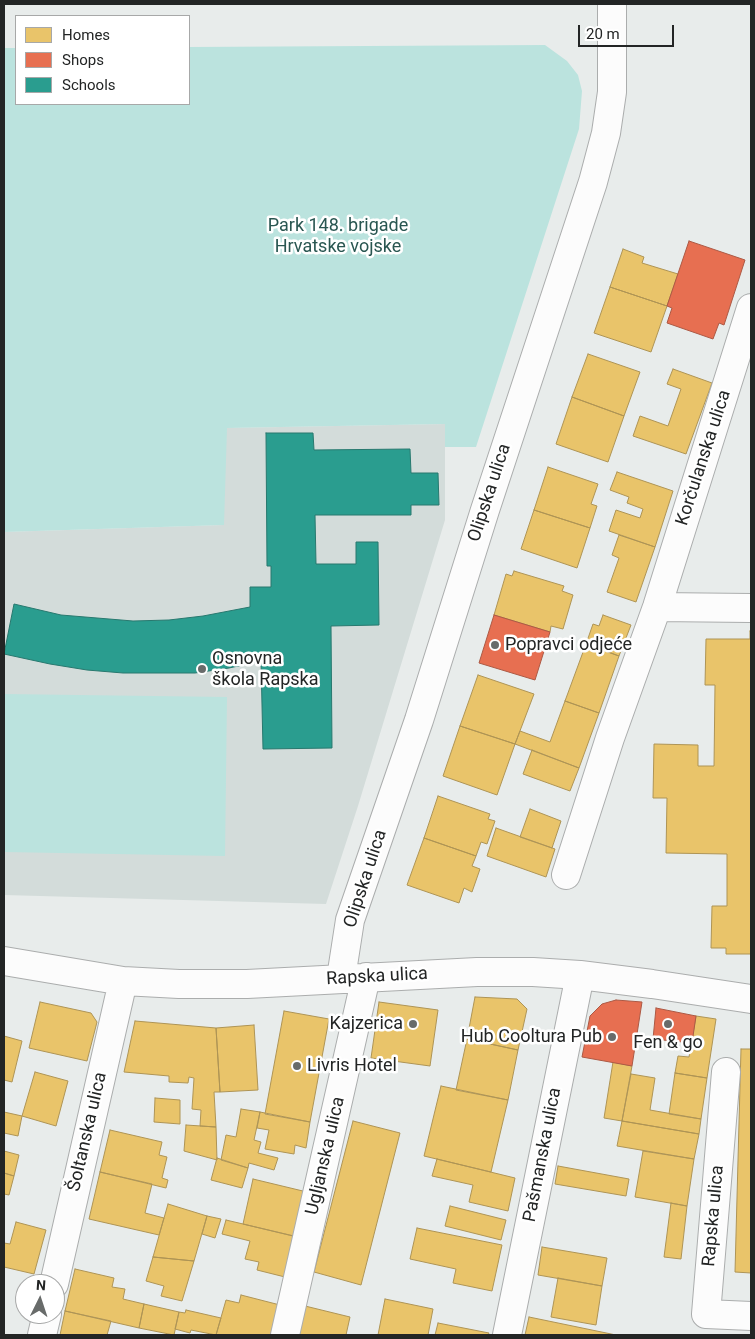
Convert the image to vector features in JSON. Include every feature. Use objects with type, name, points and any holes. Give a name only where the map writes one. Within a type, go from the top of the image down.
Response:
[{"type":"street","name":"Olipska ulica","points":[[354,978],[350,920],[419,720],[484,510],[593,182],[606,133],[612,92],[612,4]]},
{"type":"street","name":"Korčulanska ulica","points":[[566,874],[610,738],[657,607],[751,308]]},
{"type":"street","points":[[657,607],[751,608]]},
{"type":"street","name":"Rapska ulica","points":[[4,961],[123,981],[179,984],[247,984],[477,972],[580,975],[751,999]]},
{"type":"street","name":"Pašmanska ulica","points":[[507,1335],[580,975]]},
{"type":"street","name":"Ugljanska ulica","points":[[285,1335],[354,978]]},
{"type":"street","name":"Šoltanska ulica","points":[[56,1274],[123,981]]},
{"type":"street","name":"Rapska ulica","points":[[726,1072],[706,1314],[751,1316]]},
{"type":"shaded area","name":"Osnovna škola Rapska","points":[[445,424],[445,520],[358,806],[326,904],[4,895],[4,532],[223,525],[226,428]]},
{"type":"green space","name":"Park 148. brigade Hrvatske vojske","points":[[545,45],[567,61],[578,75],[582,91],[579,129],[476,447],[445,447],[445,424],[227,428],[224,525],[4,532],[4,48],[15,48],[15,105],[190,105],[190,47]]},
{"type":"green space","points":[[4,694],[227,697],[225,856],[4,852]]},
{"type":"building: Homes","points":[[623,249],[644,257],[642,263],[678,274],[667,306],[610,287]]},
{"type":"building: Homes","points":[[610,287],[667,306],[651,352],[594,333]]},
{"type":"building: Homes","points":[[588,354],[640,372],[624,416],[572,397]]},
{"type":"building: Homes","points":[[673,369],[712,383],[686,454],[633,436],[640,416],[668,426],[681,389],[667,384]]},
{"type":"building: Homes","points":[[572,397],[624,416],[608,462],[556,444]]},
{"type":"building: Homes","points":[[548,467],[598,484],[591,504],[597,506],[590,528],[534,510]]},
{"type":"building: Homes","points":[[617,472],[673,491],[655,547],[609,531],[616,510],[640,518],[643,509],[627,503],[629,497],[610,490]]},
{"type":"building: Homes","points":[[534,510],[590,528],[577,568],[521,549]]},
{"type":"building: Homes","points":[[619,535],[655,547],[636,602],[607,592],[619,558],[612,555]]},
{"type":"building: Homes","points":[[514,571],[564,586],[562,591],[573,595],[563,629],[551,626],[550,632],[494,615],[506,574],[512,576]]},
{"type":"building: Homes","points":[[603,615],[631,625],[619,656],[586,644],[593,624],[599,626]]},
{"type":"building: Homes","points":[[750,631],[751,954],[726,954],[726,948],[711,948],[712,906],[727,906],[727,854],[666,853],[667,798],[653,798],[654,744],[698,745],[698,766],[714,766],[715,685],[705,685],[706,639],[750,639]]},
{"type":"building: Homes","points":[[586,644],[619,656],[599,713],[565,701]]},
{"type":"building: Homes","points":[[478,675],[534,694],[515,744],[460,726]]},
{"type":"building: Homes","points":[[565,701],[599,713],[579,768],[515,744],[520,731],[550,742]]},
{"type":"building: Homes","points":[[460,726],[515,744],[497,795],[443,776]]},
{"type":"building: Homes","points":[[532,750],[579,768],[570,791],[523,774]]},
{"type":"building: Homes","points":[[438,796],[490,814],[488,819],[495,821],[487,844],[481,842],[476,856],[424,838]]},
{"type":"building: Homes","points":[[530,809],[561,821],[552,848],[520,837]]},
{"type":"building: Homes","points":[[496,828],[555,849],[546,877],[487,856]]},
{"type":"building: Homes","points":[[424,838],[476,856],[472,866],[480,869],[472,892],[464,888],[459,903],[407,885]]},
{"type":"building: Homes","points":[[475,997],[517,999],[527,1009],[518,1050],[467,1039]]},
{"type":"building: Homes","points":[[40,1002],[91,1013],[97,1022],[87,1061],[29,1048]]},
{"type":"building: Homes","points":[[379,1002],[438,1010],[430,1066],[371,1058]]},
{"type":"building: Homes","name":"Livris Hotel","points":[[284,1011],[329,1019],[310,1122],[265,1114]]},
{"type":"building: Homes","points":[[696,1016],[716,1019],[707,1078],[675,1073],[678,1056],[689,1057]]},
{"type":"building: Homes","points":[[135,1021],[216,1028],[220,1092],[214,1092],[216,1127],[200,1126],[201,1110],[192,1109],[194,1078],[189,1077],[188,1083],[169,1082],[169,1076],[124,1072]]},
{"type":"building: Homes","points":[[254,1025],[258,1090],[220,1092],[216,1028]]},
{"type":"building: Homes","points":[[4,1036],[22,1041],[12,1082],[4,1080]]},
{"type":"building: Homes","points":[[467,1039],[518,1050],[508,1100],[456,1090]]},
{"type":"building: Homes","points":[[741,1049],[751,1049],[751,1273],[735,1272]]},
{"type":"building: Homes","points":[[613,1062],[632,1066],[622,1121],[604,1118]]},
{"type":"building: Homes","points":[[35,1072],[68,1081],[56,1126],[22,1116]]},
{"type":"building: Homes","points":[[675,1073],[707,1078],[701,1119],[669,1114]]},
{"type":"building: Homes","points":[[631,1074],[655,1078],[650,1110],[701,1119],[699,1134],[622,1121]]},
{"type":"building: Homes","points":[[441,1086],[508,1100],[491,1172],[424,1156]]},
{"type":"building: Homes","points":[[155,1098],[180,1100],[180,1124],[154,1122]]},
{"type":"building: Homes","points":[[241,1109],[260,1112],[254,1140],[261,1142],[258,1153],[278,1158],[274,1170],[249,1163],[248,1168],[221,1160],[226,1135],[236,1137]]},
{"type":"building: Homes","points":[[4,1112],[22,1116],[18,1136],[4,1133]]},
{"type":"building: Homes","points":[[260,1112],[310,1122],[306,1148],[295,1145],[294,1154],[265,1149],[269,1130],[257,1128]]},
{"type":"building: Homes","points":[[353,1121],[400,1133],[361,1285],[314,1272]]},
{"type":"building: Homes","points":[[622,1121],[699,1134],[694,1159],[617,1146]]},
{"type":"building: Homes","points":[[186,1125],[216,1127],[217,1160],[184,1151]]},
{"type":"building: Homes","points":[[110,1130],[162,1142],[159,1155],[167,1157],[162,1178],[168,1180],[166,1188],[100,1172]]},
{"type":"building: Homes","points":[[4,1151],[19,1155],[14,1176],[4,1173]]},
{"type":"building: Homes","points":[[643,1151],[694,1159],[687,1206],[635,1197]]},
{"type":"building: Homes","points":[[217,1158],[248,1168],[242,1188],[211,1180]]},
{"type":"building: Homes","points":[[437,1159],[515,1178],[508,1211],[469,1202],[473,1185],[432,1176]]},
{"type":"building: Homes","points":[[558,1166],[629,1179],[626,1196],[555,1184]]},
{"type":"building: Homes","points":[[100,1172],[152,1184],[145,1213],[164,1218],[159,1235],[89,1219]]},
{"type":"building: Homes","points":[[4,1173],[14,1176],[9,1195],[4,1194]]},
{"type":"building: Homes","points":[[253,1179],[307,1192],[297,1237],[243,1224]]},
{"type":"building: Homes","points":[[671,1203],[687,1206],[681,1259],[664,1257]]},
{"type":"building: Homes","points":[[168,1204],[207,1216],[194,1261],[153,1257]]},
{"type":"building: Homes","points":[[450,1206],[506,1220],[501,1240],[445,1226]]},
{"type":"building: Homes","points":[[207,1216],[221,1219],[215,1238],[202,1234]]},
{"type":"building: Homes","points":[[226,1220],[294,1236],[285,1277],[257,1270],[259,1262],[245,1259],[250,1241],[222,1234]]},
{"type":"building: Homes","points":[[16,1222],[46,1230],[34,1274],[4,1267],[4,1243],[10,1244]]},
{"type":"building: Homes","points":[[417,1228],[502,1245],[492,1291],[453,1283],[456,1269],[410,1259]]},
{"type":"building: Homes","points":[[542,1247],[607,1258],[602,1286],[538,1275]]},
{"type":"building: Homes","points":[[153,1257],[194,1261],[182,1301],[161,1296],[164,1286],[146,1281]]},
{"type":"building: Homes","points":[[75,1269],[114,1278],[112,1287],[125,1289],[123,1299],[144,1304],[139,1328],[65,1311]]},
{"type":"building: Homes","points":[[558,1278],[602,1286],[596,1325],[551,1317]]},
{"type":"building: Homes","points":[[241,1295],[280,1305],[272,1335],[216,1335],[226,1300],[239,1303]]},
{"type":"building: Homes","points":[[385,1299],[433,1309],[428,1335],[378,1335]]},
{"type":"building: Homes","points":[[144,1304],[179,1312],[174,1335],[139,1328]]},
{"type":"building: Homes","points":[[301,1305],[350,1317],[346,1335],[294,1335]]},
{"type":"building: Homes","points":[[186,1310],[221,1318],[216,1335],[191,1330],[190,1333],[175,1329],[179,1312],[185,1313]]},
{"type":"building: Homes","points":[[65,1311],[111,1321],[107,1335],[60,1335],[62,1324],[65,1324]]},
{"type":"building: Homes","points":[[529,1317],[616,1335],[525,1335]]},
{"type":"building: Homes","points":[[438,1323],[489,1333],[488,1335],[435,1335]]},
{"type":"building: Shops","points":[[689,241],[745,260],[724,325],[719,323],[713,339],[667,323],[672,308],[667,306]]},
{"type":"building: Shops","points":[[494,615],[550,632],[535,680],[479,663]]},
{"type":"building: Shops","points":[[616,1000],[642,1002],[632,1066],[582,1057],[590,1016],[602,1004]]},
{"type":"building: Shops","points":[[656,1008],[696,1016],[692,1043],[653,1039]]},
{"type":"building: Schools","points":[[266,433],[313,433],[314,450],[410,449],[411,473],[438,473],[439,505],[411,505],[411,515],[315,515],[316,564],[356,564],[356,542],[378,542],[379,625],[331,626],[332,748],[263,749],[261,661],[195,673],[123,673],[87,670],[4,654],[14,604],[61,615],[133,621],[169,620],[203,616],[250,607],[250,587],[271,587],[271,566],[267,566]]},
{"type":"place","name":"Popravci odjeće","points":[[495,645]]},
{"type":"place","name":"Osnovna škola Rapska","points":[[202,669]]},
{"type":"place","name":"Kajzerica","points":[[413,1024]]},
{"type":"place","name":"Fen & go","points":[[668,1024]]},
{"type":"place","name":"Hub Cooltura Pub","points":[[612,1037]]},
{"type":"place","name":"Livris Hotel","points":[[297,1066]]}]
